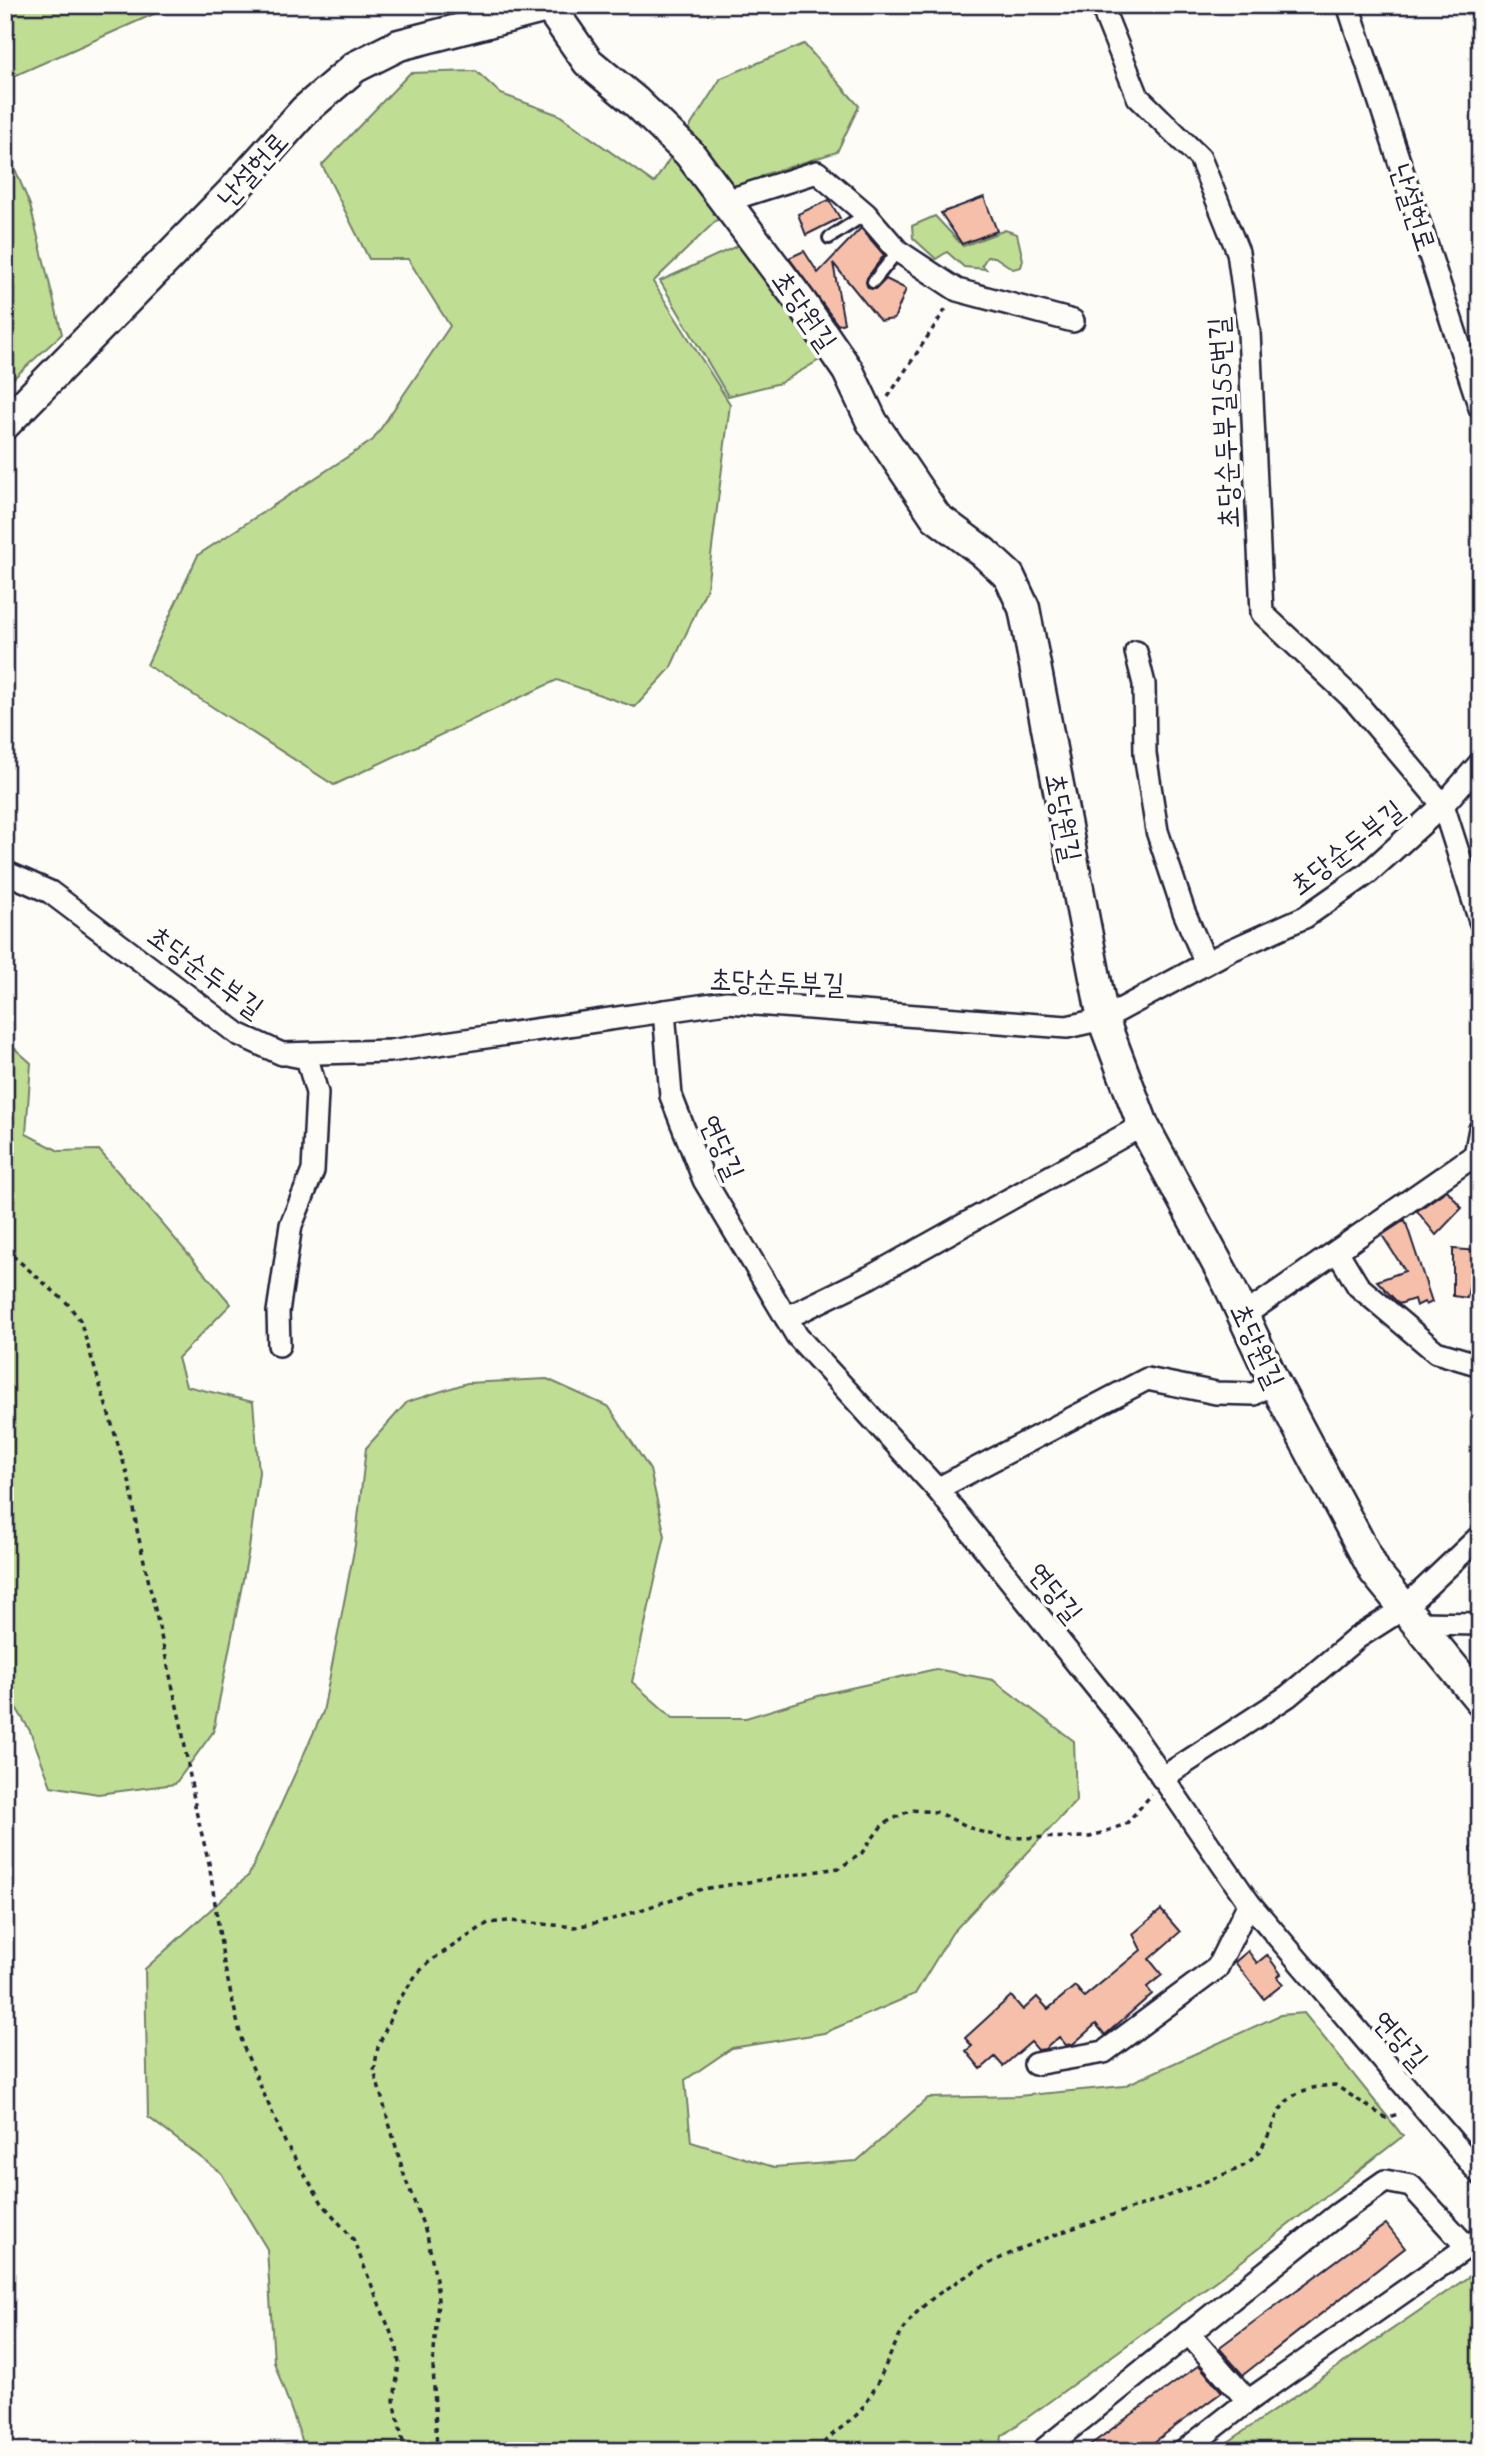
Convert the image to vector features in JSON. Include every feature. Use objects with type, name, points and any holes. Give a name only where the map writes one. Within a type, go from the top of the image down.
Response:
[{"type":"street","name":"초당순두부길55번길","points":[[1106,5],[1106,17],[1138,97],[1200,158],[1238,252],[1249,332],[1262,612],[1354,701],[1443,805]]},
{"type":"street","name":"난설헌로","points":[[1348,5],[1480,408]]},
{"type":"street","name":"난설헌로","points":[[5,424],[232,192],[305,110],[355,66],[399,45],[512,9],[552,6]]},
{"type":"street","name":"초당원길","points":[[552,6],[588,62],[636,102],[689,153],[726,201],[848,371],[872,422],[936,517],[983,552],[1009,576],[1024,608],[1103,1019],[1143,1125],[1243,1316],[1274,1382],[1375,1572],[1480,1700]]},
{"type":"street","points":[[726,201],[817,172],[866,214],[898,251],[957,290],[1073,321]]},
{"type":"street","points":[[1136,652],[1144,684],[1145,754],[1157,831],[1184,912],[1206,963]]},
{"type":"street","name":"초당순두부길","points":[[5,872],[50,892],[238,1034],[282,1054],[390,1051],[556,1024],[727,1002],[1067,1027],[1103,1019],[1206,963],[1305,917],[1368,873],[1443,805],[1480,763]]},
{"type":"street","points":[[1443,805],[1480,920]]},
{"type":"street","name":"연당길","points":[[664,1011],[671,1096],[704,1180],[797,1336],[937,1489],[1128,1727],[1249,1903],[1480,2174]]},
{"type":"street","points":[[279,1345],[278,1312],[291,1225],[313,1171],[317,1093],[307,1058],[282,1054]]},
{"type":"street","points":[[786,1318],[870,1277],[1143,1125]]},
{"type":"street","points":[[1243,1316],[1478,1157],[1480,1129]]},
{"type":"street","points":[[1337,1251],[1358,1286],[1436,1352],[1480,1365]]},
{"type":"street","points":[[937,1489],[1147,1379],[1229,1394],[1254,1394],[1274,1382]]},
{"type":"street","points":[[1164,1781],[1288,1696],[1357,1638],[1410,1615],[1480,1536]]},
{"type":"street","points":[[1410,1615],[1480,1624]]},
{"type":"street","points":[[1035,2064],[1104,2052],[1217,1968],[1249,1903]]},
{"type":"street","points":[[1042,2451],[1338,2214],[1385,2181],[1411,2186],[1474,2242],[1248,2401],[1184,2451]]},
{"type":"street","points":[[1188,2333],[1248,2401]]},
{"type":"lane","points":[[829,239],[866,214]]},
{"type":"lane","points":[[873,282],[898,251]]},
{"type":"path","points":[[872,422],[957,290]]},
{"type":"path","points":[[5,1249],[67,1303],[84,1330],[131,1487],[137,1530],[209,1863],[219,1940],[243,2046],[285,2142],[322,2203],[353,2239],[397,2348],[399,2363],[394,2400],[405,2451]]},
{"type":"path","points":[[437,2451],[433,2365],[438,2300],[436,2280],[427,2235],[405,2178],[374,2071],[378,2047],[397,2003],[416,1975],[430,1961],[488,1923],[509,1921],[576,1927],[617,1917],[702,1889],[839,1868],[861,1854],[883,1824],[911,1810],[936,1812],[978,1831],[1005,1838],[1090,1836],[1126,1824],[1146,1797],[1164,1781]]},
{"type":"path","points":[[818,2451],[829,2436],[862,2410],[890,2350],[912,2318],[934,2298],[985,2267],[1033,2244],[1167,2197],[1245,2165],[1256,2155],[1279,2110],[1302,2092],[1335,2085],[1387,2118],[1422,2107]]},
{"type":"green space","points":[[5,5],[174,5],[5,80]]},
{"type":"green space","points":[[804,44],[859,106],[837,152],[763,175],[653,282],[730,404],[707,588],[670,669],[635,707],[557,680],[334,785],[147,665],[198,555],[373,440],[450,326],[408,259],[369,259],[322,165],[410,73],[476,71],[501,94],[559,115],[654,183],[721,78]]},
{"type":"green space","points":[[5,145],[30,205],[62,334],[5,386]]},
{"type":"green space","points":[[935,216],[963,246],[1005,230],[1017,234],[1023,260],[1021,267],[1013,269],[995,257],[987,257],[982,265],[986,269],[964,267],[947,252],[936,259],[913,238],[912,226]]},
{"type":"green space","points":[[739,245],[828,355],[780,383],[728,396],[660,281]]},
{"type":"green space","points":[[5,1040],[31,1063],[26,1134],[59,1151],[99,1150],[231,1304],[178,1358],[186,1386],[253,1402],[259,1472],[249,1549],[213,1732],[175,1784],[98,1794],[51,1786],[30,1731],[5,1689]]},
{"type":"green space","points":[[547,1379],[609,1407],[650,1470],[665,1536],[632,1682],[673,1718],[746,1718],[828,1693],[936,1669],[993,1680],[1074,1741],[1076,1801],[952,1933],[915,1994],[824,2033],[732,2048],[685,2080],[691,2142],[774,2167],[857,2161],[928,2098],[1018,2096],[1124,2086],[1280,2015],[1304,2013],[1403,2136],[1229,2271],[1002,2436],[1000,2451],[306,2451],[274,2362],[267,2249],[221,2173],[148,2117],[145,1969],[249,1875],[323,1712],[355,1545],[366,1448],[407,1402],[467,1383]]},
{"type":"green space","points":[[1480,2269],[1480,2451],[1215,2451]]},
{"type":"building","points":[[984,197],[997,231],[962,244],[941,213]]},
{"type":"building","points":[[829,200],[840,218],[806,235],[798,214]]},
{"type":"building","points":[[861,228],[884,255],[867,278],[868,288],[876,289],[886,279],[906,289],[894,319],[880,321],[833,263],[844,323],[838,325],[789,258],[804,251],[818,273]]},
{"type":"building","points":[[1447,1190],[1462,1208],[1436,1235],[1417,1211]]},
{"type":"building","points":[[1405,1220],[1432,1302],[1426,1305],[1424,1302],[1416,1306],[1414,1299],[1399,1304],[1377,1281],[1405,1271],[1382,1235]]},
{"type":"building","points":[[1453,1249],[1480,1251],[1480,1277],[1471,1277],[1467,1298],[1453,1296]]},
{"type":"building","points":[[1161,1910],[1180,1932],[1149,1959],[1162,1975],[1147,1987],[1152,1994],[1105,2035],[1096,2024],[1073,2044],[1066,2045],[1059,2037],[1045,2049],[1038,2050],[1031,2042],[1003,2066],[995,2057],[981,2069],[966,2051],[972,2046],[965,2038],[1011,1996],[1023,2010],[1037,1997],[1048,2009],[1075,1986],[1084,1997],[1141,1950],[1133,1934]]},
{"type":"building","points":[[1248,1951],[1257,1963],[1267,1955],[1281,1974],[1277,1977],[1283,1984],[1264,1999],[1235,1962]]},
{"type":"building","points":[[1386,2224],[1405,2248],[1243,2375],[1220,2349],[1221,2346]]},
{"type":"building","points":[[1199,2365],[1222,2392],[1142,2451],[1082,2451]]}]
